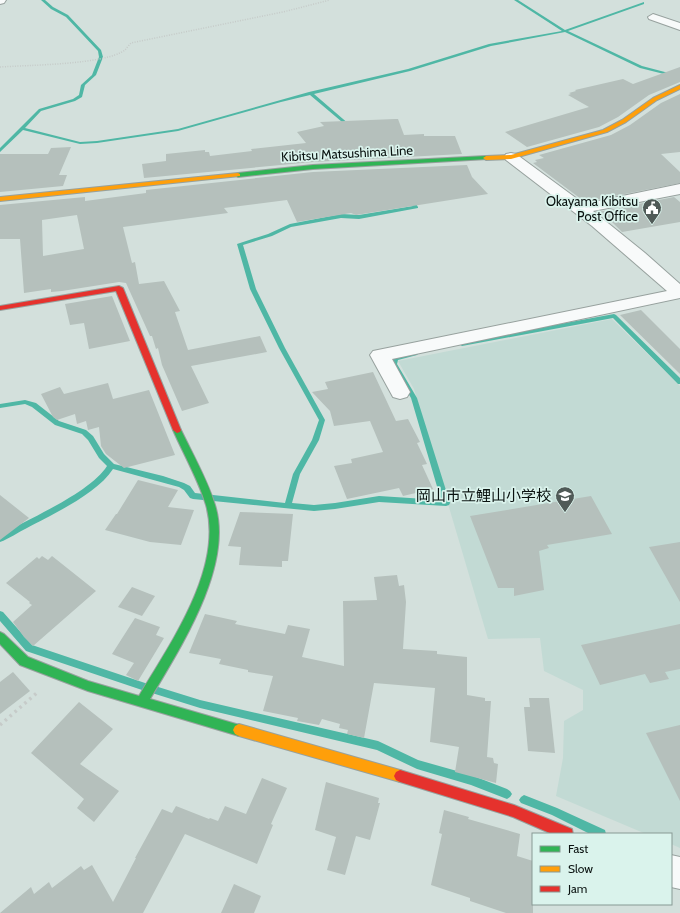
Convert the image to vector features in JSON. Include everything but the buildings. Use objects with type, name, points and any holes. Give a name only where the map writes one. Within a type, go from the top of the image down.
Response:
[{"type":"main road","name":"Kibitsu Matsushima Line","points":[[0,199],[313,167],[511,157],[605,131],[624,121],[655,99],[680,86]]},
{"type":"main road","points":[[0,308],[119,288],[180,437],[211,506],[214,530],[213,549],[210,566],[203,586],[185,629],[142,702]]},
{"type":"main road","points":[[0,638],[24,660],[88,686],[428,784],[514,811],[565,833]]},
{"type":"street","points":[[653,17],[680,27]]},
{"type":"street","points":[[511,157],[582,209],[648,262],[680,293]]},
{"type":"street","points":[[582,209],[680,189]]},
{"type":"street","points":[[400,392],[380,355],[437,342],[611,310],[680,293]]},
{"type":"path","points":[[0,67],[103,59],[126,50],[131,43],[284,12],[330,0]]},
{"type":"path","points":[[0,725],[58,674]]},
{"type":"shaded area","name":"岡山市立鯉山小学校","points":[[612,319],[680,386],[680,848],[672,844],[672,833],[644,833],[556,796],[563,758],[564,721],[583,710],[583,690],[544,671],[540,638],[488,639],[414,389],[398,361]]},
{"type":"waterway","points":[[0,151],[40,110],[74,100],[81,96],[83,85],[94,75],[101,57],[100,51],[67,16],[52,8],[43,0]]},
{"type":"waterway","points":[[516,0],[565,31]]},
{"type":"waterway","points":[[565,31],[643,3]]},
{"type":"waterway","points":[[311,94],[409,70],[490,45],[565,31]]},
{"type":"waterway","points":[[565,31],[641,67],[680,77]]},
{"type":"waterway","points":[[22,129],[80,143],[97,142],[178,130],[311,94]]},
{"type":"waterway","points":[[311,94],[348,126]]},
{"type":"waterway","points":[[288,506],[296,474],[316,440],[322,420],[282,348],[253,289],[240,244],[270,235],[290,226],[341,216],[359,217],[416,207],[410,199]]},
{"type":"waterway","points":[[462,344],[614,316],[680,382]]},
{"type":"waterway","points":[[288,506],[314,508],[379,499],[446,503],[414,398],[394,364],[395,359],[415,354]]},
{"type":"waterway","points":[[0,406],[25,402],[34,405],[57,423],[84,432],[91,438],[101,456],[111,466]]},
{"type":"waterway","points":[[0,539],[79,495],[106,475],[111,466]]},
{"type":"waterway","points":[[111,466],[173,482],[187,488],[193,496],[288,506]]},
{"type":"waterway","points":[[0,615],[29,648],[145,687]]},
{"type":"waterway","points":[[155,690],[200,704],[378,746],[417,764],[471,780],[507,794]]},
{"type":"waterway","points":[[524,800],[554,811],[599,833]]},
{"type":"traffic: fast","points":[[238,175],[313,167],[486,158]]},
{"type":"traffic: fast","points":[[142,702],[182,634],[205,581],[212,555],[215,530],[211,506],[177,430]]},
{"type":"traffic: fast","points":[[0,637],[24,661],[88,686],[239,730]]},
{"type":"traffic: slow","points":[[486,158],[511,157],[605,131],[624,121],[655,99],[680,87]]},
{"type":"traffic: slow","points":[[0,199],[238,175]]},
{"type":"traffic: slow","points":[[239,730],[400,776]]},
{"type":"traffic: jam","points":[[0,308],[119,288],[177,430]]},
{"type":"traffic: jam","points":[[400,776],[514,811],[565,833]]},
{"type":"place","name":"Okayama Kibitsu Post Office","points":[[652,225]]},
{"type":"place","name":"岡山市立鯉山小学校","points":[[565,513]]}]
